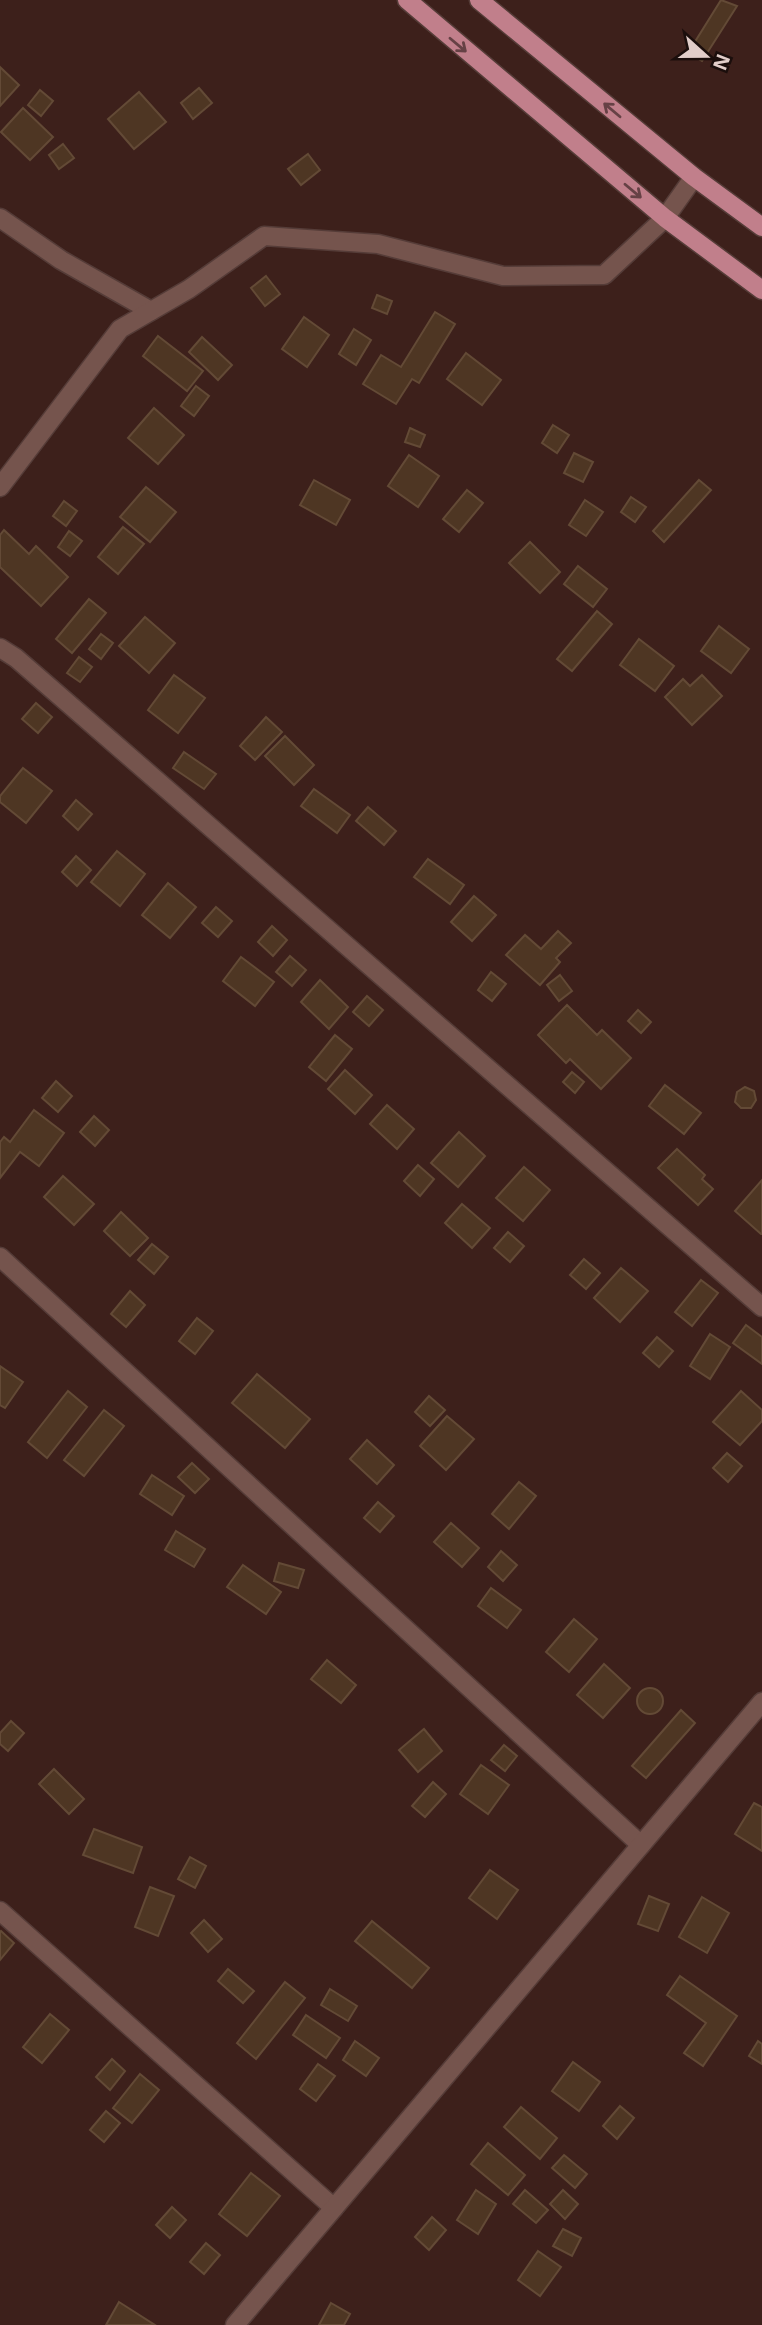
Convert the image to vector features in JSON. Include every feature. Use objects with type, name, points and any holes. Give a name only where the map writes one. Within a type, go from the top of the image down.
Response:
[{"type":"main road","points":[[407,0],[665,218],[762,290]]},
{"type":"main road","points":[[480,0],[694,177],[762,228]]},
{"type":"street","points":[[0,487],[120,328],[151,311],[264,236],[378,244],[503,276],[604,275],[665,218],[694,177]]},
{"type":"street","points":[[0,218],[61,260],[151,311]]},
{"type":"street","points":[[0,648],[16,658],[762,1307]]},
{"type":"street","points":[[0,1257],[641,1846]]},
{"type":"street","points":[[235,2325],[762,1702]]},
{"type":"street","points":[[0,1911],[334,2208]]},
{"type":"building","points":[[721,0],[737,6],[702,61],[688,53]]},
{"type":"building","points":[[0,67],[19,85],[0,106]]},
{"type":"building","points":[[199,88],[212,103],[193,119],[181,103]]},
{"type":"building","points":[[40,90],[53,101],[41,116],[28,105]]},
{"type":"building","points":[[139,92],[166,122],[134,149],[108,119]]},
{"type":"building","points":[[23,108],[53,137],[30,160],[1,132]]},
{"type":"building","points":[[63,144],[74,158],[59,169],[49,155]]},
{"type":"building","points":[[308,154],[320,170],[301,185],[288,169]]},
{"type":"building","points":[[266,276],[280,294],[265,306],[251,288]]},
{"type":"building","points":[[377,295],[392,301],[387,314],[372,308]]},
{"type":"building","points":[[435,312],[455,324],[419,383],[412,379],[396,404],[363,384],[381,355],[401,367]]},
{"type":"building","points":[[304,317],[329,335],[307,367],[282,349]]},
{"type":"building","points":[[354,329],[371,340],[356,365],[339,354]]},
{"type":"building","points":[[158,336],[203,371],[187,391],[143,356]]},
{"type":"building","points":[[202,337],[232,365],[218,380],[189,352]]},
{"type":"building","points":[[466,353],[501,380],[482,405],[447,379]]},
{"type":"building","points":[[196,386],[209,396],[194,416],[181,406]]},
{"type":"building","points":[[154,408],[184,435],[158,464],[128,438]]},
{"type":"building","points":[[553,425],[569,435],[557,453],[542,443]]},
{"type":"building","points":[[410,428],[425,435],[420,447],[405,442]]},
{"type":"building","points":[[574,453],[593,462],[583,482],[564,473]]},
{"type":"building","points":[[409,455],[439,476],[418,507],[388,486]]},
{"type":"building","points":[[314,480],[350,500],[336,525],[300,505]]},
{"type":"building","points":[[699,480],[711,490],[664,542],[653,531]]},
{"type":"building","points":[[146,487],[176,512],[150,542],[120,517]]},
{"type":"building","points":[[467,490],[483,503],[459,532],[443,519]]},
{"type":"building","points":[[631,497],[646,507],[635,522],[621,512]]},
{"type":"building","points":[[585,500],[603,512],[586,536],[569,525]]},
{"type":"building","points":[[64,501],[77,511],[66,526],[53,516]]},
{"type":"building","points":[[123,527],[144,544],[118,574],[98,557]]},
{"type":"building","points":[[4,530],[29,554],[36,546],[68,577],[41,606],[0,567],[0,535]]},
{"type":"building","points":[[69,531],[82,541],[70,556],[58,547]]},
{"type":"building","points":[[530,542],[560,572],[540,593],[509,563]]},
{"type":"building","points":[[578,566],[607,589],[593,607],[564,584]]},
{"type":"building","points":[[89,599],[106,613],[72,653],[56,639]]},
{"type":"building","points":[[597,611],[612,624],[572,671],[557,659]]},
{"type":"building","points":[[145,617],[175,643],[149,673],[119,646]]},
{"type":"building","points":[[719,626],[749,649],[731,673],[701,651]]},
{"type":"building","points":[[101,634],[113,643],[101,659],[89,649]]},
{"type":"building","points":[[639,639],[674,666],[655,691],[620,665]]},
{"type":"building","points":[[79,657],[92,667],[80,682],[67,673]]},
{"type":"building","points":[[174,675],[205,698],[178,733],[148,710]]},
{"type":"building","points":[[702,675],[722,696],[692,725],[665,697],[683,679],[690,686]]},
{"type":"building","points":[[36,703],[52,717],[38,733],[22,719]]},
{"type":"building","points":[[266,717],[282,732],[255,760],[240,746]]},
{"type":"building","points":[[285,736],[314,765],[294,785],[265,756]]},
{"type":"building","points":[[184,752],[216,774],[204,789],[173,768]]},
{"type":"building","points":[[23,768],[52,791],[26,823],[0,802],[0,796]]},
{"type":"building","points":[[314,789],[350,815],[337,833],[301,806]]},
{"type":"building","points":[[76,800],[92,814],[78,830],[63,816]]},
{"type":"building","points":[[368,807],[396,831],[384,845],[356,821]]},
{"type":"building","points":[[117,851],[145,874],[120,906],[91,882]]},
{"type":"building","points":[[76,856],[91,870],[77,886],[62,872]]},
{"type":"building","points":[[428,859],[464,885],[450,904],[414,877]]},
{"type":"building","points":[[168,883],[196,907],[170,938],[142,915]]},
{"type":"building","points":[[474,896],[496,915],[472,941],[451,922]]},
{"type":"building","points":[[216,907],[232,921],[218,937],[202,923]]},
{"type":"building","points":[[272,926],[287,940],[273,956],[258,942]]},
{"type":"building","points":[[558,931],[571,943],[556,958],[560,962],[540,985],[506,955],[525,935],[541,949]]},
{"type":"building","points":[[290,956],[306,970],[292,986],[276,972]]},
{"type":"building","points":[[241,957],[274,982],[255,1006],[223,981]]},
{"type":"building","points":[[491,972],[506,984],[492,1001],[478,990]]},
{"type":"building","points":[[560,975],[572,991],[559,1001],[547,985]]},
{"type":"building","points":[[320,980],[348,1007],[329,1029],[301,1002]]},
{"type":"building","points":[[367,996],[383,1010],[369,1026],[353,1012]]},
{"type":"building","points":[[567,1005],[597,1035],[602,1030],[631,1058],[601,1089],[570,1059],[566,1063],[538,1035]]},
{"type":"building","points":[[638,1010],[651,1022],[641,1033],[628,1021]]},
{"type":"building","points":[[335,1035],[352,1049],[326,1081],[309,1067]]},
{"type":"building","points":[[345,1070],[372,1095],[355,1114],[328,1089]]},
{"type":"building","points":[[572,1072],[584,1082],[575,1093],[563,1082]]},
{"type":"building","points":[[56,1081],[72,1096],[58,1112],[42,1098]]},
{"type":"building","points":[[665,1085],[701,1113],[684,1134],[649,1106]]},
{"type":"building","points":[[745,1087],[754,1091],[756,1100],[751,1108],[741,1108],[735,1102],[737,1092]]},
{"type":"building","points":[[387,1105],[414,1129],[397,1149],[370,1124]]},
{"type":"building","points":[[34,1110],[64,1133],[39,1166],[20,1152],[0,1178],[0,1142],[4,1137],[10,1142]]},
{"type":"building","points":[[94,1116],[109,1130],[95,1146],[80,1132]]},
{"type":"building","points":[[459,1132],[485,1156],[458,1187],[431,1163]]},
{"type":"building","points":[[677,1149],[705,1175],[702,1179],[713,1189],[698,1205],[658,1168]]},
{"type":"building","points":[[418,1165],[434,1179],[420,1196],[404,1181]]},
{"type":"building","points":[[524,1167],[550,1190],[523,1221],[496,1198]]},
{"type":"building","points":[[63,1176],[94,1204],[74,1225],[44,1197]]},
{"type":"building","points":[[762,1180],[762,1234],[761,1234],[735,1211]]},
{"type":"building","points":[[462,1204],[490,1228],[472,1248],[445,1223]]},
{"type":"building","points":[[121,1212],[148,1238],[130,1256],[104,1231]]},
{"type":"building","points":[[508,1232],[524,1246],[510,1262],[494,1248]]},
{"type":"building","points":[[152,1244],[168,1257],[154,1274],[138,1260]]},
{"type":"building","points":[[584,1259],[600,1273],[586,1289],[570,1275]]},
{"type":"building","points":[[621,1268],[648,1291],[620,1322],[594,1298]]},
{"type":"building","points":[[701,1280],[718,1293],[692,1326],[675,1312]]},
{"type":"building","points":[[130,1291],[145,1305],[126,1327],[111,1314]]},
{"type":"building","points":[[197,1318],[213,1331],[195,1354],[179,1341]]},
{"type":"building","points":[[746,1325],[762,1337],[762,1364],[733,1343]]},
{"type":"building","points":[[710,1334],[730,1347],[710,1379],[690,1366]]},
{"type":"building","points":[[657,1337],[673,1351],[659,1367],[643,1353]]},
{"type":"building","points":[[0,1366],[23,1382],[5,1408],[0,1405]]},
{"type":"building","points":[[257,1374],[310,1419],[285,1448],[232,1403]]},
{"type":"building","points":[[68,1391],[87,1407],[47,1458],[28,1442]]},
{"type":"building","points":[[741,1391],[762,1410],[762,1421],[740,1445],[713,1422]]},
{"type":"building","points":[[429,1396],[445,1410],[430,1426],[415,1412]]},
{"type":"building","points":[[104,1410],[124,1426],[84,1476],[64,1460]]},
{"type":"building","points":[[447,1416],[474,1439],[446,1470],[420,1446]]},
{"type":"building","points":[[367,1440],[394,1465],[377,1484],[350,1459]]},
{"type":"building","points":[[727,1453],[742,1466],[728,1482],[713,1468]]},
{"type":"building","points":[[192,1463],[209,1479],[195,1493],[178,1477]]},
{"type":"building","points":[[152,1475],[184,1496],[172,1515],[140,1494]]},
{"type":"building","points":[[519,1482],[536,1496],[509,1529],[492,1514]]},
{"type":"building","points":[[378,1502],[394,1516],[380,1532],[364,1518]]},
{"type":"building","points":[[451,1523],[479,1548],[462,1567],[434,1542]]},
{"type":"building","points":[[176,1531],[205,1549],[194,1567],[165,1550]]},
{"type":"building","points":[[501,1551],[517,1565],[503,1581],[488,1567]]},
{"type":"building","points":[[279,1563],[304,1570],[298,1588],[274,1581]]},
{"type":"building","points":[[243,1565],[281,1592],[266,1614],[227,1587]]},
{"type":"building","points":[[491,1588],[521,1610],[507,1628],[478,1606]]},
{"type":"building","points":[[574,1619],[597,1639],[569,1672],[546,1652]]},
{"type":"building","points":[[327,1660],[356,1685],[341,1703],[311,1679]]},
{"type":"building","points":[[604,1664],[630,1688],[603,1718],[577,1695]]},
{"type":"building","points":[[650,1688],[659,1692],[663,1701],[659,1710],[650,1714],[641,1710],[637,1701],[641,1692]]},
{"type":"building","points":[[681,1710],[695,1723],[646,1778],[632,1766]]},
{"type":"building","points":[[11,1721],[24,1733],[8,1751],[0,1744],[0,1733]]},
{"type":"building","points":[[424,1729],[442,1751],[418,1772],[399,1750]]},
{"type":"building","points":[[504,1745],[517,1756],[505,1771],[491,1760]]},
{"type":"building","points":[[481,1765],[509,1785],[488,1814],[460,1794]]},
{"type":"building","points":[[54,1769],[84,1799],[69,1814],[39,1784]]},
{"type":"building","points":[[433,1782],[446,1794],[425,1817],[412,1806]]},
{"type":"building","points":[[754,1803],[762,1807],[762,1851],[735,1834]]},
{"type":"building","points":[[94,1829],[142,1847],[133,1873],[83,1855]]},
{"type":"building","points":[[190,1857],[206,1866],[195,1888],[178,1879]]},
{"type":"building","points":[[490,1870],[518,1890],[497,1919],[469,1898]]},
{"type":"building","points":[[150,1887],[174,1896],[158,1936],[135,1927]]},
{"type":"building","points":[[649,1896],[669,1904],[658,1931],[638,1924]]},
{"type":"building","points":[[702,1897],[729,1913],[707,1953],[679,1937]]},
{"type":"building","points":[[204,1920],[222,1939],[208,1952],[191,1933]]},
{"type":"building","points":[[372,1921],[429,1968],[412,1988],[355,1941]]},
{"type":"building","points":[[0,1932],[14,1943],[0,1960]]},
{"type":"building","points":[[228,1969],[254,1991],[243,2003],[218,1981]]},
{"type":"building","points":[[680,1976],[737,2016],[703,2066],[684,2053],[706,2023],[667,1995]]},
{"type":"building","points":[[285,1982],[305,1998],[256,2059],[237,2043]]},
{"type":"building","points":[[330,1989],[357,2006],[348,2021],[321,2005]]},
{"type":"building","points":[[50,2014],[69,2030],[42,2063],[23,2047]]},
{"type":"building","points":[[306,2015],[340,2038],[326,2058],[293,2035]]},
{"type":"building","points":[[355,2041],[379,2058],[366,2076],[343,2060]]},
{"type":"building","points":[[758,2041],[762,2044],[762,2064],[749,2056]]},
{"type":"building","points":[[112,2059],[125,2071],[110,2090],[96,2077]]},
{"type":"building","points":[[573,2062],[600,2082],[579,2111],[552,2091]]},
{"type":"building","points":[[318,2064],[335,2076],[316,2101],[300,2089]]},
{"type":"building","points":[[140,2074],[159,2090],[132,2123],[113,2108]]},
{"type":"building","points":[[620,2106],[634,2118],[617,2139],[603,2126]]},
{"type":"building","points":[[521,2107],[557,2138],[540,2159],[504,2127]]},
{"type":"building","points":[[106,2111],[120,2123],[104,2142],[90,2130]]},
{"type":"building","points":[[488,2143],[525,2175],[508,2195],[471,2164]]},
{"type":"building","points":[[564,2155],[587,2174],[575,2188],[552,2168]]},
{"type":"building","points":[[251,2173],[280,2196],[247,2236],[219,2214]]},
{"type":"building","points":[[476,2190],[496,2204],[478,2234],[457,2220]]},
{"type":"building","points":[[525,2190],[548,2210],[536,2223],[513,2204]]},
{"type":"building","points":[[563,2190],[578,2204],[565,2219],[550,2204]]},
{"type":"building","points":[[172,2207],[186,2220],[170,2238],[156,2225]]},
{"type":"building","points":[[432,2217],[446,2230],[429,2250],[415,2237]]},
{"type":"building","points":[[563,2229],[581,2238],[572,2256],[553,2246]]},
{"type":"building","points":[[206,2243],[220,2255],[204,2274],[190,2262]]},
{"type":"building","points":[[538,2251],[561,2267],[540,2296],[518,2280]]},
{"type":"building","points":[[119,2302],[155,2325],[106,2325]]},
{"type":"building","points":[[331,2303],[350,2314],[344,2325],[319,2325]]}]
